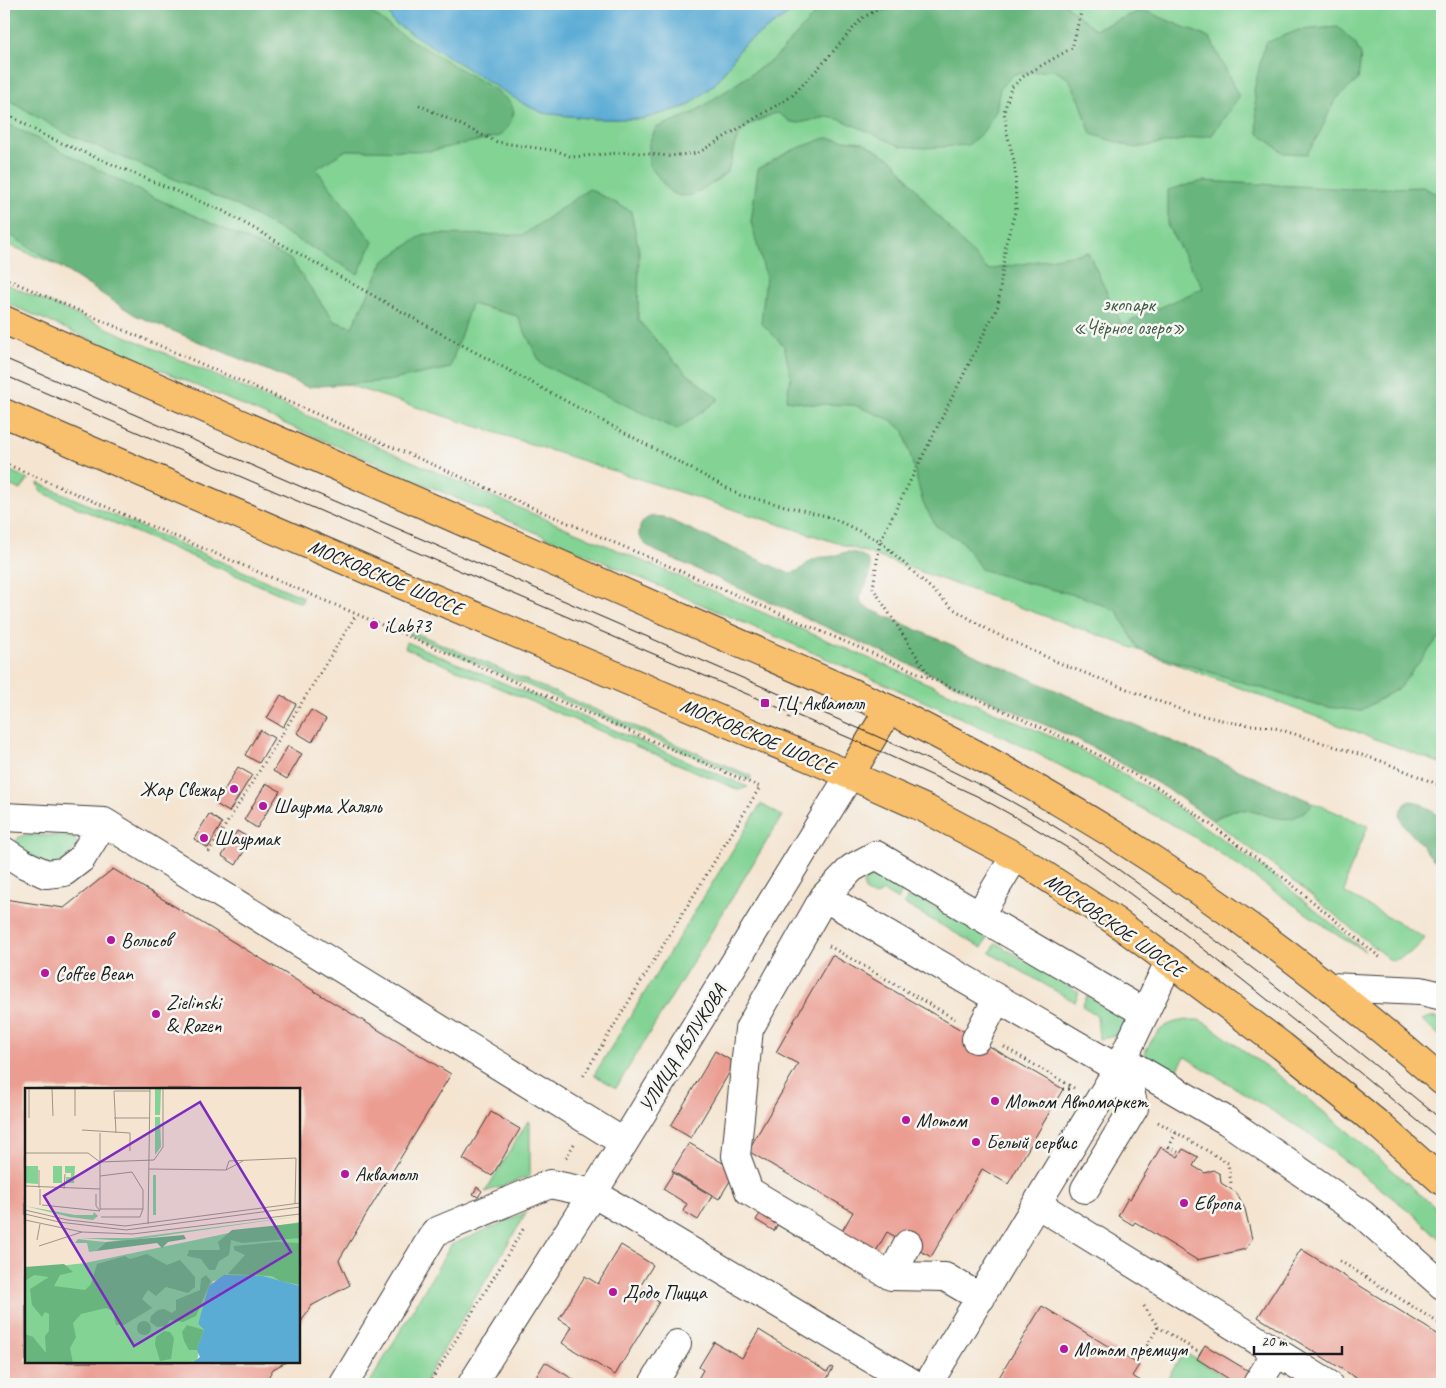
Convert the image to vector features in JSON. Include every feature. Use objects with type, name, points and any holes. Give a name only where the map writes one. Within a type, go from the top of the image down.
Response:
[{"type":"main road","points":[[4,320],[889,710],[1005,770],[1117,837],[1226,909],[1330,987],[1442,1081]]},
{"type":"main road","name":"МОСКОВСКОЕ ШОССЕ","points":[[4,413],[402,585],[850,775],[926,809],[1015,856],[1115,921],[1282,1046],[1379,1125],[1442,1181]]},
{"type":"main road","name":"УЛИЦА АБЛУКОВА","points":[[850,775],[889,710]]},
{"type":"street","name":"УЛИЦА АБЛУКОВА","points":[[472,1384],[624,1142],[850,775]]},
{"type":"street","points":[[4,817],[104,822],[624,1142]]},
{"type":"street","points":[[4,851],[24,864],[46,874],[64,872],[82,859],[104,822]]},
{"type":"street","points":[[981,1298],[945,1277],[891,1276],[749,1191],[736,1156],[749,1028],[824,897],[852,868],[876,855],[1145,1013]]},
{"type":"street","points":[[979,916],[1015,856]]},
{"type":"street","points":[[824,897],[997,999],[1227,1121],[1362,1214],[1442,1285]]},
{"type":"street","points":[[928,1384],[1121,1065],[1169,962]]},
{"type":"street","points":[[1330,987],[1420,991],[1442,996]]},
{"type":"street","points":[[976,1039],[997,999]]},
{"type":"street","points":[[1085,1189],[1134,1108],[1121,1065]]},
{"type":"street","points":[[344,1384],[435,1232],[550,1184],[592,1192],[914,1384]]},
{"type":"street","points":[[1037,1204],[1328,1384]]},
{"type":"street","points":[[891,1276],[908,1244]]},
{"type":"street","points":[[653,1384],[677,1344]]},
{"type":"street","points":[[1257,1384],[1277,1352]]},
{"type":"path","points":[[419,105],[497,142],[557,151],[572,157],[630,152],[669,156],[698,153],[792,96],[862,18],[884,6],[904,4]]},
{"type":"path","points":[[930,678],[873,588],[880,541],[998,306],[1006,243],[1016,208],[1015,165],[1004,112],[1011,88],[1025,75],[1072,48],[1083,4]]},
{"type":"path","points":[[4,112],[44,136],[223,211],[438,332],[740,495],[830,517],[880,541],[952,608],[990,631],[1064,665],[1187,712],[1234,723],[1272,727],[1381,761],[1442,786]]},
{"type":"path","points":[[4,463],[760,787],[565,1106]]},
{"type":"path","points":[[194,876],[356,615]]},
{"type":"path","points":[[789,718],[797,696]]},
{"type":"path","points":[[1063,1089],[1076,1088]]},
{"type":"path","points":[[1134,1108],[1228,1163],[1231,1183]]},
{"type":"path","points":[[1176,1133],[1168,1147],[1179,1153]]},
{"type":"path","points":[[429,1384],[578,1138]]},
{"type":"path","points":[[1340,1261],[1442,1325]]},
{"type":"path","points":[[1142,1302],[1158,1327],[1200,1353]]},
{"type":"path","points":[[1136,1363],[1158,1327]]},
{"type":"green space","name":"экопарк «Чёрное озеро»","points":[[4,4],[385,4],[393,22],[524,104],[543,113],[595,119],[643,119],[688,106],[717,82],[742,46],[801,4],[1442,4],[1442,764],[1112,640],[865,552],[342,383],[4,243]]},
{"type":"green space","points":[[4,4],[360,4],[396,31],[497,91],[511,103],[514,112],[509,126],[500,136],[430,151],[346,150],[316,169],[373,242],[358,274],[238,206],[61,131],[4,97]]},
{"type":"green space","points":[[824,4],[1064,4],[1095,29],[1143,10],[1210,38],[1239,97],[1212,135],[1135,148],[1091,134],[1080,101],[1069,79],[1054,70],[1014,74],[1000,88],[996,111],[983,132],[968,145],[925,148],[900,146],[842,120],[827,117],[799,123],[791,122],[778,113],[747,126],[739,135],[734,146],[727,172],[716,181],[693,195],[680,196],[670,192],[649,165],[649,143],[656,128],[693,113],[775,58]]},
{"type":"green space","points":[[1338,27],[1355,43],[1361,55],[1358,80],[1335,100],[1307,154],[1284,153],[1258,133],[1254,90],[1265,43],[1299,30]]},
{"type":"green space","points":[[4,122],[142,192],[290,259],[334,321],[352,327],[384,261],[424,234],[523,235],[589,189],[631,211],[639,251],[638,320],[685,372],[719,399],[677,430],[541,364],[517,316],[471,304],[450,368],[387,381],[307,387],[135,315],[4,231]]},
{"type":"green space","points":[[826,138],[863,142],[894,161],[933,211],[988,270],[1088,252],[1122,325],[1203,288],[1168,227],[1168,190],[1203,181],[1351,189],[1423,187],[1442,197],[1442,636],[1399,688],[1360,711],[1319,706],[1139,650],[1117,611],[1083,597],[981,569],[963,542],[936,526],[923,503],[904,431],[891,420],[854,405],[810,404],[786,400],[791,377],[784,346],[761,323],[766,277],[751,222],[758,169],[790,151]]},
{"type":"green space","points":[[4,283],[473,488],[1073,746],[1160,795],[1275,877],[1365,951],[1340,937],[1211,847],[1179,828],[1019,744],[885,684],[4,302]]},
{"type":"green space","points":[[4,468],[28,479],[21,490],[4,483]]},
{"type":"green space","points":[[38,483],[303,597],[301,603],[41,492]]},
{"type":"green space","points":[[652,516],[663,517],[788,573],[799,570],[816,558],[830,557],[846,552],[861,555],[867,560],[870,567],[868,578],[860,597],[860,601],[867,608],[1314,803],[1300,814],[1291,818],[1277,818],[1240,809],[1230,811],[1212,820],[1166,788],[1079,740],[656,551],[645,544],[639,537],[641,524],[645,519]]},
{"type":"green space","points":[[411,631],[751,776],[750,780],[410,635]]},
{"type":"green space","points":[[407,642],[748,787],[739,790],[405,648]]},
{"type":"green space","points":[[1410,801],[1423,805],[1442,818],[1442,866],[1430,856],[1406,828],[1400,817],[1403,806]]},
{"type":"green space","points":[[1314,803],[1368,826],[1347,877],[1345,893],[1425,938],[1410,953],[1391,961],[1285,874],[1212,820],[1233,810],[1244,809],[1274,817],[1304,811]]},
{"type":"green space","points":[[761,804],[782,816],[616,1088],[594,1075]]},
{"type":"green space","points":[[25,835],[70,836],[75,839],[78,846],[55,869],[14,845],[19,837]]},
{"type":"green space","points":[[881,871],[879,875],[903,889],[898,900],[883,891],[874,896],[866,892],[863,884],[866,878],[872,873]]},
{"type":"green space","points":[[910,893],[987,938],[982,948],[904,904]]},
{"type":"green space","points":[[996,943],[1079,992],[1075,1002],[990,953]]},
{"type":"green space","points":[[1087,996],[1103,1005],[1109,1004],[1125,1016],[1125,1022],[1118,1034],[1099,1039],[1097,1015],[1082,1006]]},
{"type":"green space","points":[[1429,1017],[1442,1019],[1442,1038],[1422,1020]]},
{"type":"green space","points":[[1199,1020],[1207,1024],[1282,1078],[1357,1139],[1442,1214],[1442,1241],[1412,1213],[1310,1134],[1185,1057],[1176,1072],[1169,1073],[1147,1059],[1145,1052],[1153,1038],[1162,1028],[1173,1023]]},
{"type":"green space","points":[[528,1121],[530,1122],[530,1176],[485,1192]]},
{"type":"green space","points":[[527,1212],[423,1384],[369,1384],[451,1245]]},
{"type":"green space","points":[[1184,1352],[1237,1384],[1164,1384]]},
{"type":"water","points":[[385,4],[801,4],[742,46],[717,82],[688,106],[643,119],[595,119],[543,113],[524,104],[393,22]]},
{"type":"building","points":[[281,695],[296,704],[283,727],[267,718]]},
{"type":"building","points":[[311,710],[326,719],[312,742],[297,733]]},
{"type":"building","points":[[260,730],[274,738],[259,763],[245,755]]},
{"type":"building","points":[[288,746],[302,754],[287,779],[273,771]]},
{"type":"building","points":[[238,767],[252,775],[229,812],[216,804]]},
{"type":"building","points":[[266,783],[280,791],[257,828],[244,820]]},
{"type":"building","points":[[209,814],[222,823],[208,848],[194,839]]},
{"type":"building","points":[[237,831],[251,839],[236,865],[222,856]]},
{"type":"building","name":"Аквамолл","points":[[113,869],[451,1074],[339,1260],[350,1285],[311,1306],[300,1323],[300,1088],[25,1088],[25,1363],[284,1363],[273,1369],[265,1383],[268,1384],[4,1384],[4,899],[64,908]]},
{"type":"building","name":"Мотом","points":[[832,955],[1063,1089],[1008,1184],[982,1169],[931,1257],[887,1232],[875,1253],[841,1233],[853,1212],[748,1151],[798,1064],[776,1052]]},
{"type":"building","points":[[715,1051],[735,1063],[691,1138],[671,1126]]},
{"type":"building","points":[[491,1112],[520,1129],[492,1176],[463,1159]]},
{"type":"building","points":[[689,1143],[736,1171],[719,1199],[672,1171]]},
{"type":"building","name":"Европа","points":[[1161,1147],[1178,1157],[1183,1149],[1198,1157],[1193,1166],[1205,1173],[1213,1170],[1220,1174],[1221,1183],[1237,1193],[1245,1209],[1252,1239],[1246,1249],[1197,1260],[1135,1222],[1133,1225],[1118,1216]]},
{"type":"building","points":[[673,1173],[712,1196],[698,1220],[683,1211],[687,1204],[663,1189]]},
{"type":"building","points":[[477,1187],[482,1191],[478,1197],[473,1194]]},
{"type":"building","points":[[763,1209],[780,1220],[774,1231],[756,1220]]},
{"type":"building","points":[[621,1245],[653,1265],[638,1290],[659,1302],[615,1375],[562,1343],[572,1327],[559,1319],[585,1276],[598,1284]]},
{"type":"building","points":[[1301,1249],[1442,1337],[1442,1384],[1366,1384],[1258,1317]]},
{"type":"building","name":"Мотом премиум","points":[[1042,1306],[1139,1365],[1132,1376],[1146,1384],[995,1384]]},
{"type":"building","points":[[759,1330],[827,1372],[831,1367],[833,1368],[824,1384],[695,1384],[703,1370],[699,1367],[714,1342],[742,1358]]},
{"type":"building","points":[[1205,1345],[1252,1373],[1246,1384],[1237,1384],[1197,1359]]},
{"type":"building","points":[[545,1362],[581,1384],[532,1384]]},
{"type":"tram line","points":[[4,358],[874,735],[1011,801],[1081,843],[1198,927],[1304,1008],[1442,1120]]},
{"type":"tram line","points":[[4,375],[868,746],[979,797],[1071,850],[1187,936],[1359,1072],[1442,1141]]},
{"type":"place","name":"iLab73","points":[[374,625]]},
{"type":"place","name":"ТЦ Аквамолл","points":[[765,703]]},
{"type":"place","name":"Жар Свежар","points":[[234,789]]},
{"type":"place","name":"Шаурма Халяль","points":[[263,806]]},
{"type":"place","name":"Шаурмак","points":[[204,838]]},
{"type":"place","name":"Вольсов","points":[[111,940]]},
{"type":"place","name":"Coffee Bean","points":[[45,973]]},
{"type":"place","name":"Zielinski & Rozen","points":[[156,1014]]},
{"type":"place","name":"Мотом Автомаркет","points":[[995,1101]]},
{"type":"place","name":"Мотом","points":[[906,1120]]},
{"type":"place","name":"Белый сервис","points":[[976,1142]]},
{"type":"place","name":"Аквамолл","points":[[345,1174]]},
{"type":"place","name":"Европа","points":[[1184,1203]]},
{"type":"place","name":"Додо Пицца","points":[[613,1292]]},
{"type":"place","name":"Мотом премиум","points":[[1064,1349]]}]
